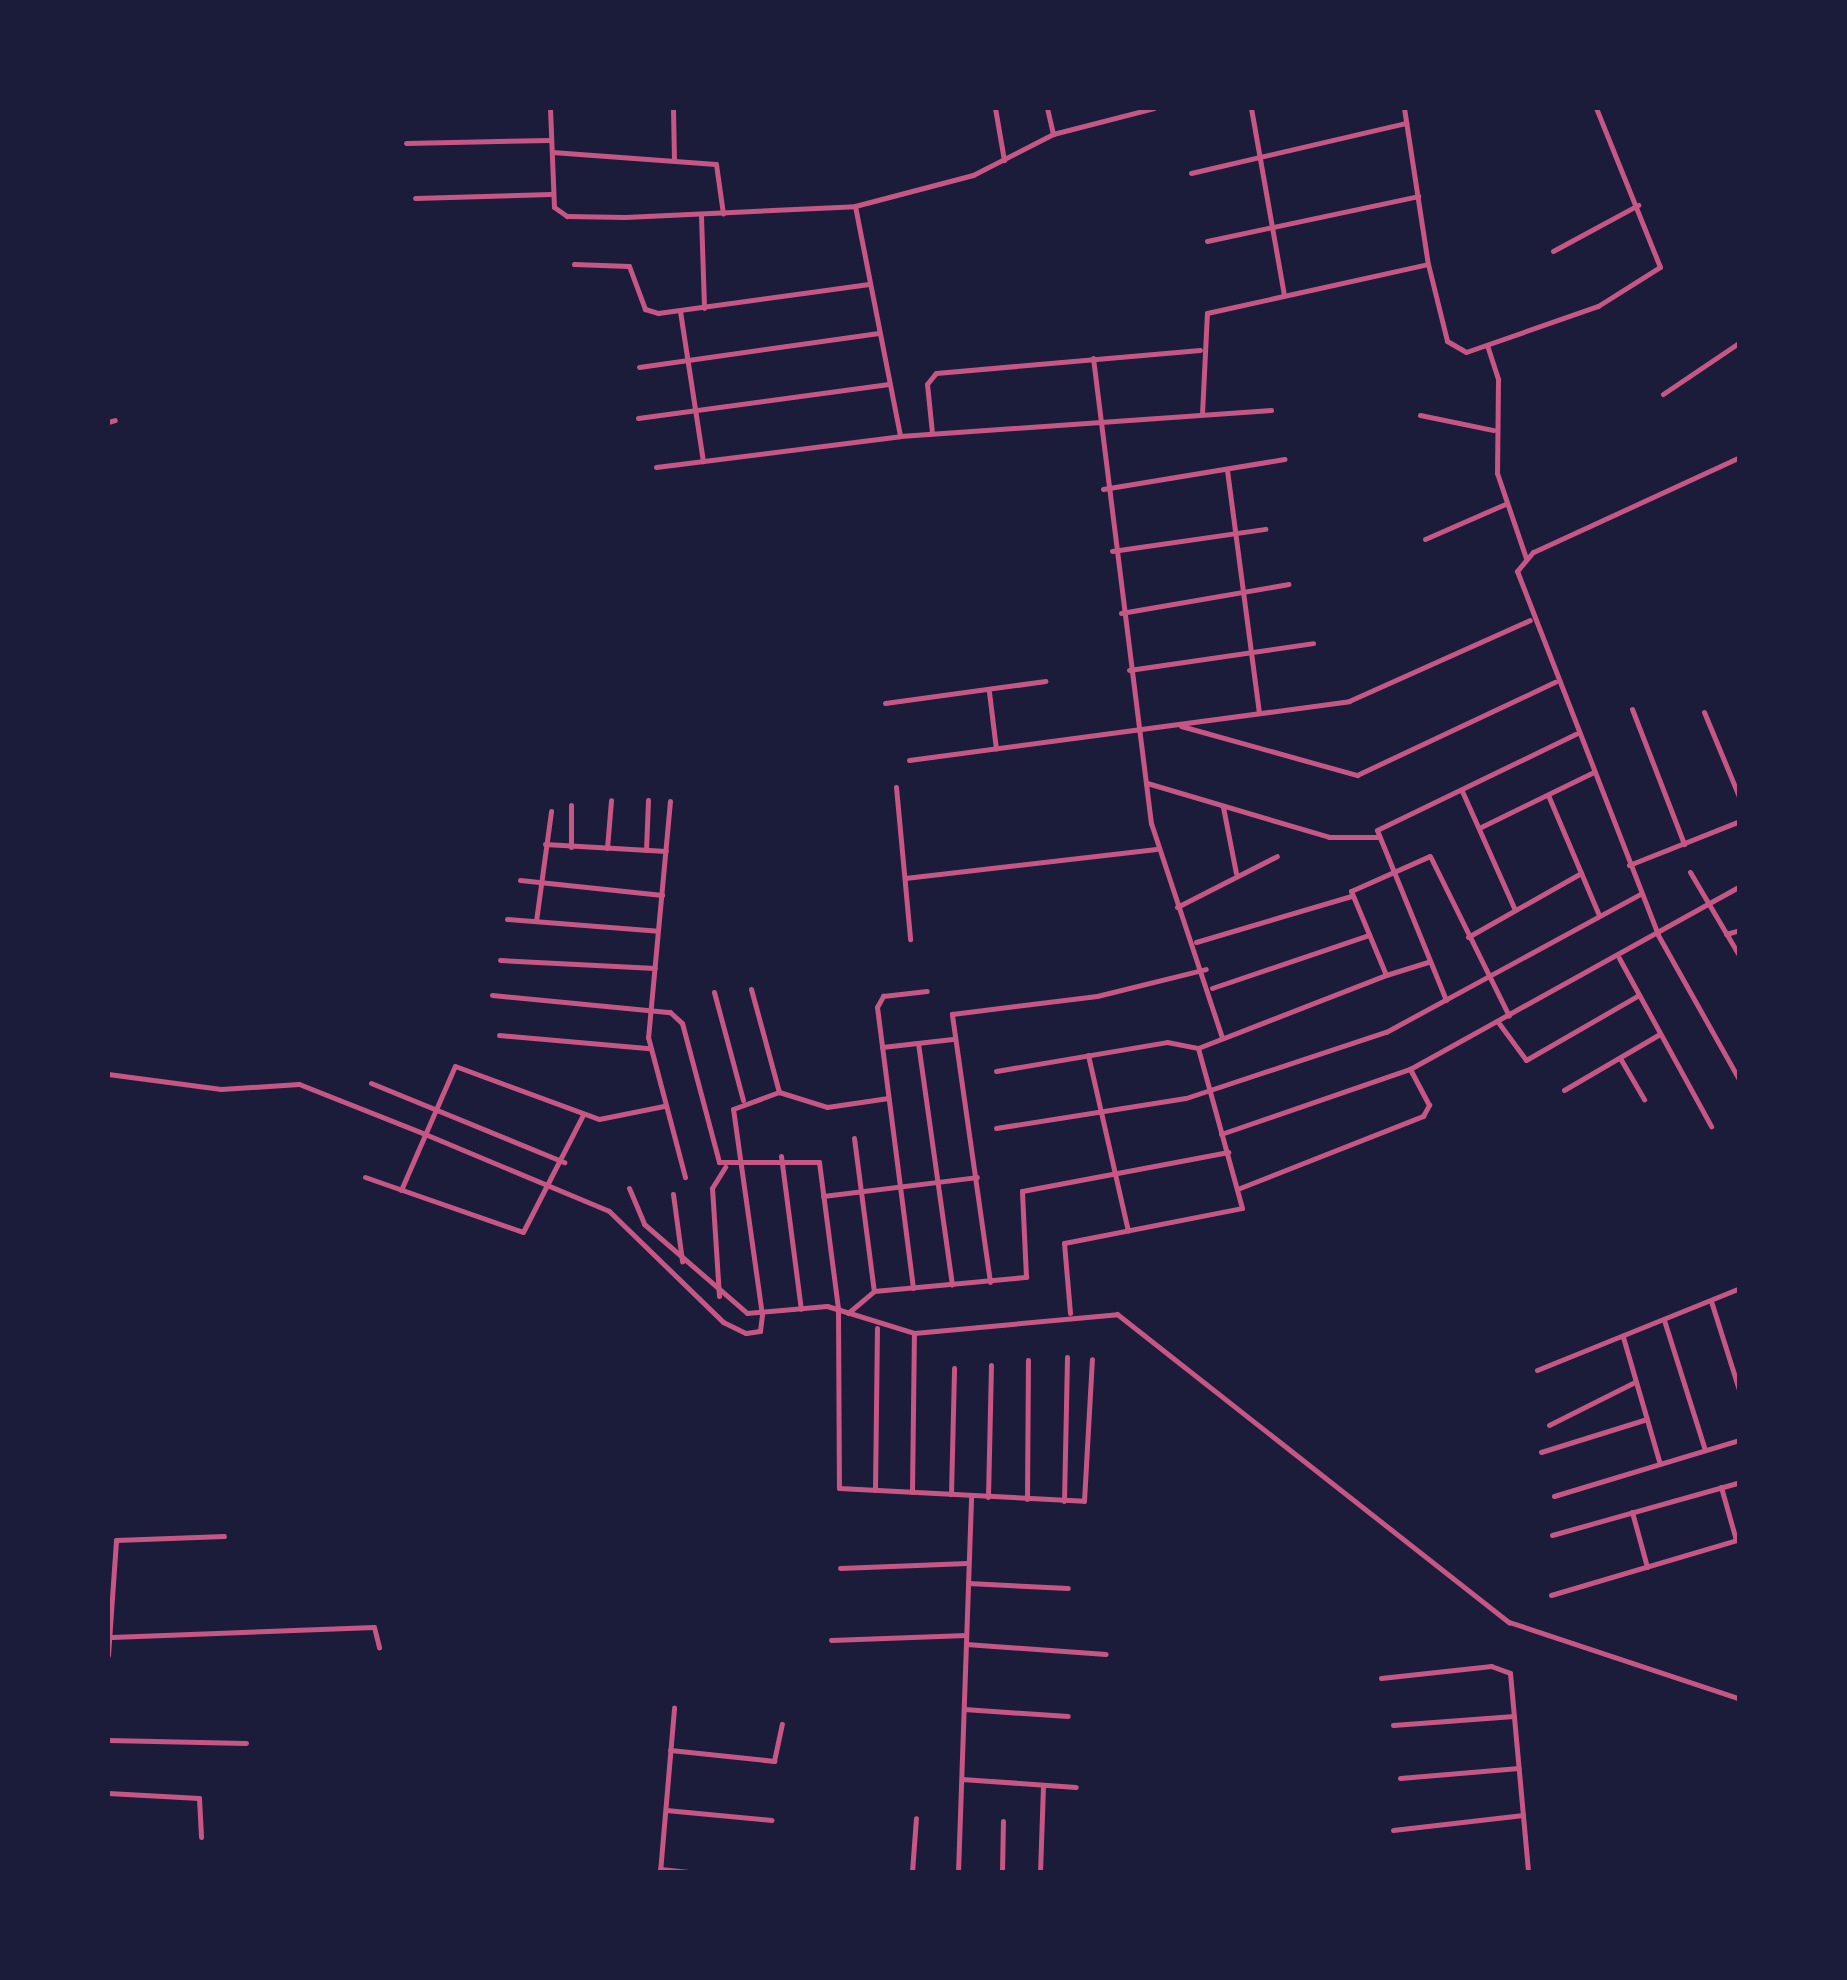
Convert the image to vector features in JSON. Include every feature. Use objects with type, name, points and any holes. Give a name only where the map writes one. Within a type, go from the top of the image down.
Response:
[{"type":"street","points":[[550,108],[551,194],[567,216],[723,214],[855,206],[1004,160],[1053,134],[1154,108]]},
{"type":"street","points":[[673,108],[674,159]]},
{"type":"street","points":[[994,108],[1004,160]]},
{"type":"street","points":[[1047,108],[1053,134]]},
{"type":"street","points":[[1252,108],[1284,295]]},
{"type":"street","points":[[1404,108],[1428,264],[1452,348],[1487,345],[1556,324],[1654,273],[1661,257],[1596,108]]},
{"type":"street","points":[[1191,173],[1406,122]]},
{"type":"street","points":[[406,143],[550,140]]},
{"type":"street","points":[[551,152],[674,159],[721,168],[723,214]]},
{"type":"street","points":[[416,198],[551,194]]},
{"type":"street","points":[[1207,241],[1418,196]]},
{"type":"street","points":[[1553,251],[1638,205]]},
{"type":"street","points":[[855,206],[900,436]]},
{"type":"street","points":[[701,214],[704,308]]},
{"type":"street","points":[[574,264],[629,266],[645,309],[680,311],[870,284]]},
{"type":"street","points":[[1202,414],[1201,330],[1216,308],[1428,264]]},
{"type":"street","points":[[680,311],[703,461]]},
{"type":"street","points":[[639,367],[879,333]]},
{"type":"street","points":[[1663,394],[1740,342]]},
{"type":"street","points":[[1487,345],[1498,392],[1493,430],[1506,504],[1526,558],[1517,585],[1658,935],[1740,1081]]},
{"type":"street","points":[[932,434],[931,375],[1200,346]]},
{"type":"street","points":[[1093,358],[1103,488],[1129,670],[1148,752],[1156,849],[1206,969],[1222,1038]]},
{"type":"street","points":[[638,418],[890,384]]},
{"type":"street","points":[[656,467],[900,436],[1271,410]]},
{"type":"street","points":[[1420,414],[1493,430]]},
{"type":"street","points":[[1526,558],[1740,457]]},
{"type":"street","points":[[1103,488],[1284,459]]},
{"type":"street","points":[[1227,470],[1259,713]]},
{"type":"street","points":[[1426,539],[1506,504]]},
{"type":"street","points":[[1112,551],[1265,528]]},
{"type":"street","points":[[1121,613],[1289,584]]},
{"type":"street","points":[[909,760],[1370,695],[1530,620]]},
{"type":"street","points":[[1129,670],[1314,644]]},
{"type":"street","points":[[885,702],[1046,681]]},
{"type":"street","points":[[1178,725],[1358,774],[1555,682]]},
{"type":"street","points":[[989,691],[996,749]]},
{"type":"street","points":[[1632,709],[1684,844]]},
{"type":"street","points":[[1704,712],[1740,800]]},
{"type":"street","points":[[1148,784],[1330,837],[1376,837],[1576,734]]},
{"type":"street","points":[[1479,828],[1592,773]]},
{"type":"street","points":[[896,788],[910,939]]},
{"type":"street","points":[[1462,791],[1515,910]]},
{"type":"street","points":[[1548,795],[1599,915]]},
{"type":"street","points":[[607,848],[610,800]]},
{"type":"street","points":[[646,850],[648,800]]},
{"type":"street","points":[[670,801],[649,1048],[684,1178]]},
{"type":"street","points":[[570,846],[571,805]]},
{"type":"street","points":[[1223,806],[1236,873]]},
{"type":"street","points":[[536,921],[551,811]]},
{"type":"street","points":[[1628,865],[1740,820]]},
{"type":"street","points":[[1376,837],[1446,1000]]},
{"type":"street","points":[[545,844],[666,851]]},
{"type":"street","points":[[905,878],[1156,849]]},
{"type":"street","points":[[1177,907],[1236,873],[1276,856]]},
{"type":"street","points":[[1196,942],[1352,895],[1392,871],[1434,857],[1468,937],[1509,1016]]},
{"type":"street","points":[[1690,872],[1740,956]]},
{"type":"street","points":[[1468,937],[1581,873]]},
{"type":"street","points":[[520,880],[662,895]]},
{"type":"street","points":[[1221,1134],[1410,1070],[1740,886]]},
{"type":"street","points":[[996,1128],[1208,1092],[1386,1032],[1640,894]]},
{"type":"street","points":[[1352,895],[1386,976]]},
{"type":"street","points":[[507,919],[658,931]]},
{"type":"street","points":[[1726,934],[1740,930]]},
{"type":"street","points":[[1212,988],[1369,935]]},
{"type":"street","points":[[1618,957],[1711,1126]]},
{"type":"street","points":[[500,960],[655,968]]},
{"type":"street","points":[[996,1071],[1167,1042],[1198,1048],[1429,962]]},
{"type":"street","points":[[990,1282],[952,1014],[962,1008],[1096,996],[1206,969]]},
{"type":"street","points":[[751,989],[780,1092]]},
{"type":"street","points":[[913,1288],[882,1047],[880,998],[928,991]]},
{"type":"street","points":[[714,992],[743,1100]]},
{"type":"street","points":[[492,995],[652,1006],[682,1023],[725,1168]]},
{"type":"street","points":[[1498,1022],[1526,1060],[1638,995]]},
{"type":"street","points":[[1564,1090],[1660,1034]]},
{"type":"street","points":[[499,1035],[649,1048]]},
{"type":"street","points":[[882,1047],[954,1039]]},
{"type":"street","points":[[918,1042],[952,1285]]},
{"type":"street","points":[[1070,1313],[1061,1246],[1236,1211],[1240,1188],[1208,1092],[1198,1048]]},
{"type":"street","points":[[1088,1055],[1128,1231]]},
{"type":"street","points":[[1620,1057],[1644,1099]]},
{"type":"street","points":[[401,1190],[450,1070],[462,1066],[584,1115],[610,1119],[664,1106]]},
{"type":"street","points":[[1240,1188],[1422,1116],[1428,1105],[1410,1070]]},
{"type":"street","points":[[108,1074],[221,1089],[299,1084],[425,1134],[553,1186],[630,1226],[723,1322],[755,1332],[762,1316],[743,1164],[732,1113],[743,1100],[780,1092],[816,1106],[888,1098]]},
{"type":"street","points":[[371,1083],[564,1162]]},
{"type":"street","points":[[365,1176],[523,1232],[553,1186],[584,1115]]},
{"type":"street","points":[[854,1138],[874,1291]]},
{"type":"street","points":[[848,1313],[874,1291],[990,1282],[1028,1270],[1018,1194],[1228,1152]]},
{"type":"street","points":[[719,1296],[712,1188],[725,1168],[782,1156],[815,1158],[824,1196],[838,1308],[837,1485],[1064,1502],[1087,1499],[1092,1360]]},
{"type":"street","points":[[782,1156],[801,1309]]},
{"type":"street","points":[[824,1196],[977,1176]]},
{"type":"street","points":[[629,1188],[644,1224],[682,1262],[719,1296],[762,1316],[838,1308],[877,1327],[914,1333],[1070,1313],[1126,1319],[1509,1622],[1740,1699]]},
{"type":"street","points":[[673,1194],[682,1262]]},
{"type":"street","points":[[1538,1370],[1740,1288]]},
{"type":"street","points":[[1710,1300],[1740,1393]]},
{"type":"street","points":[[1664,1320],[1706,1450]]},
{"type":"street","points":[[875,1490],[877,1327]]},
{"type":"street","points":[[912,1492],[914,1333]]},
{"type":"street","points":[[1623,1337],[1660,1464]]},
{"type":"street","points":[[1064,1502],[1067,1357]]},
{"type":"street","points":[[1027,1499],[1028,1360]]},
{"type":"street","points":[[988,1497],[991,1365]]},
{"type":"street","points":[[951,1494],[954,1368]]},
{"type":"street","points":[[1549,1425],[1636,1381]]},
{"type":"street","points":[[1542,1452],[1647,1420]]},
{"type":"street","points":[[1554,1496],[1740,1440]]},
{"type":"street","points":[[1552,1535],[1740,1482]]},
{"type":"street","points":[[1551,1596],[1738,1539],[1721,1487]]},
{"type":"street","points":[[958,1872],[971,1496]]},
{"type":"street","points":[[1632,1512],[1647,1566]]},
{"type":"street","points":[[108,1655],[112,1638],[111,1549],[123,1537],[224,1536]]},
{"type":"street","points":[[840,1568],[969,1564]]},
{"type":"street","points":[[968,1583],[1068,1588]]},
{"type":"street","points":[[112,1638],[369,1627],[379,1648]]},
{"type":"street","points":[[831,1640],[966,1635]]},
{"type":"street","points":[[966,1644],[1106,1654]]},
{"type":"street","points":[[1380,1678],[1500,1666],[1510,1673],[1528,1872]]},
{"type":"street","points":[[674,1708],[660,1871],[691,1872]]},
{"type":"street","points":[[964,1709],[1068,1716]]},
{"type":"street","points":[[1393,1726],[1514,1716]]},
{"type":"street","points":[[670,1750],[774,1761],[782,1724]]},
{"type":"street","points":[[108,1740],[246,1743]]},
{"type":"street","points":[[1400,1778],[1519,1768]]},
{"type":"street","points":[[962,1779],[1076,1787]]},
{"type":"street","points":[[1040,1872],[1043,1785]]},
{"type":"street","points":[[108,1793],[199,1798],[201,1837]]},
{"type":"street","points":[[666,1810],[772,1820]]},
{"type":"street","points":[[1392,1830],[1523,1815]]},
{"type":"street","points":[[912,1872],[916,1818]]},
{"type":"street","points":[[1002,1872],[1003,1821]]}]
